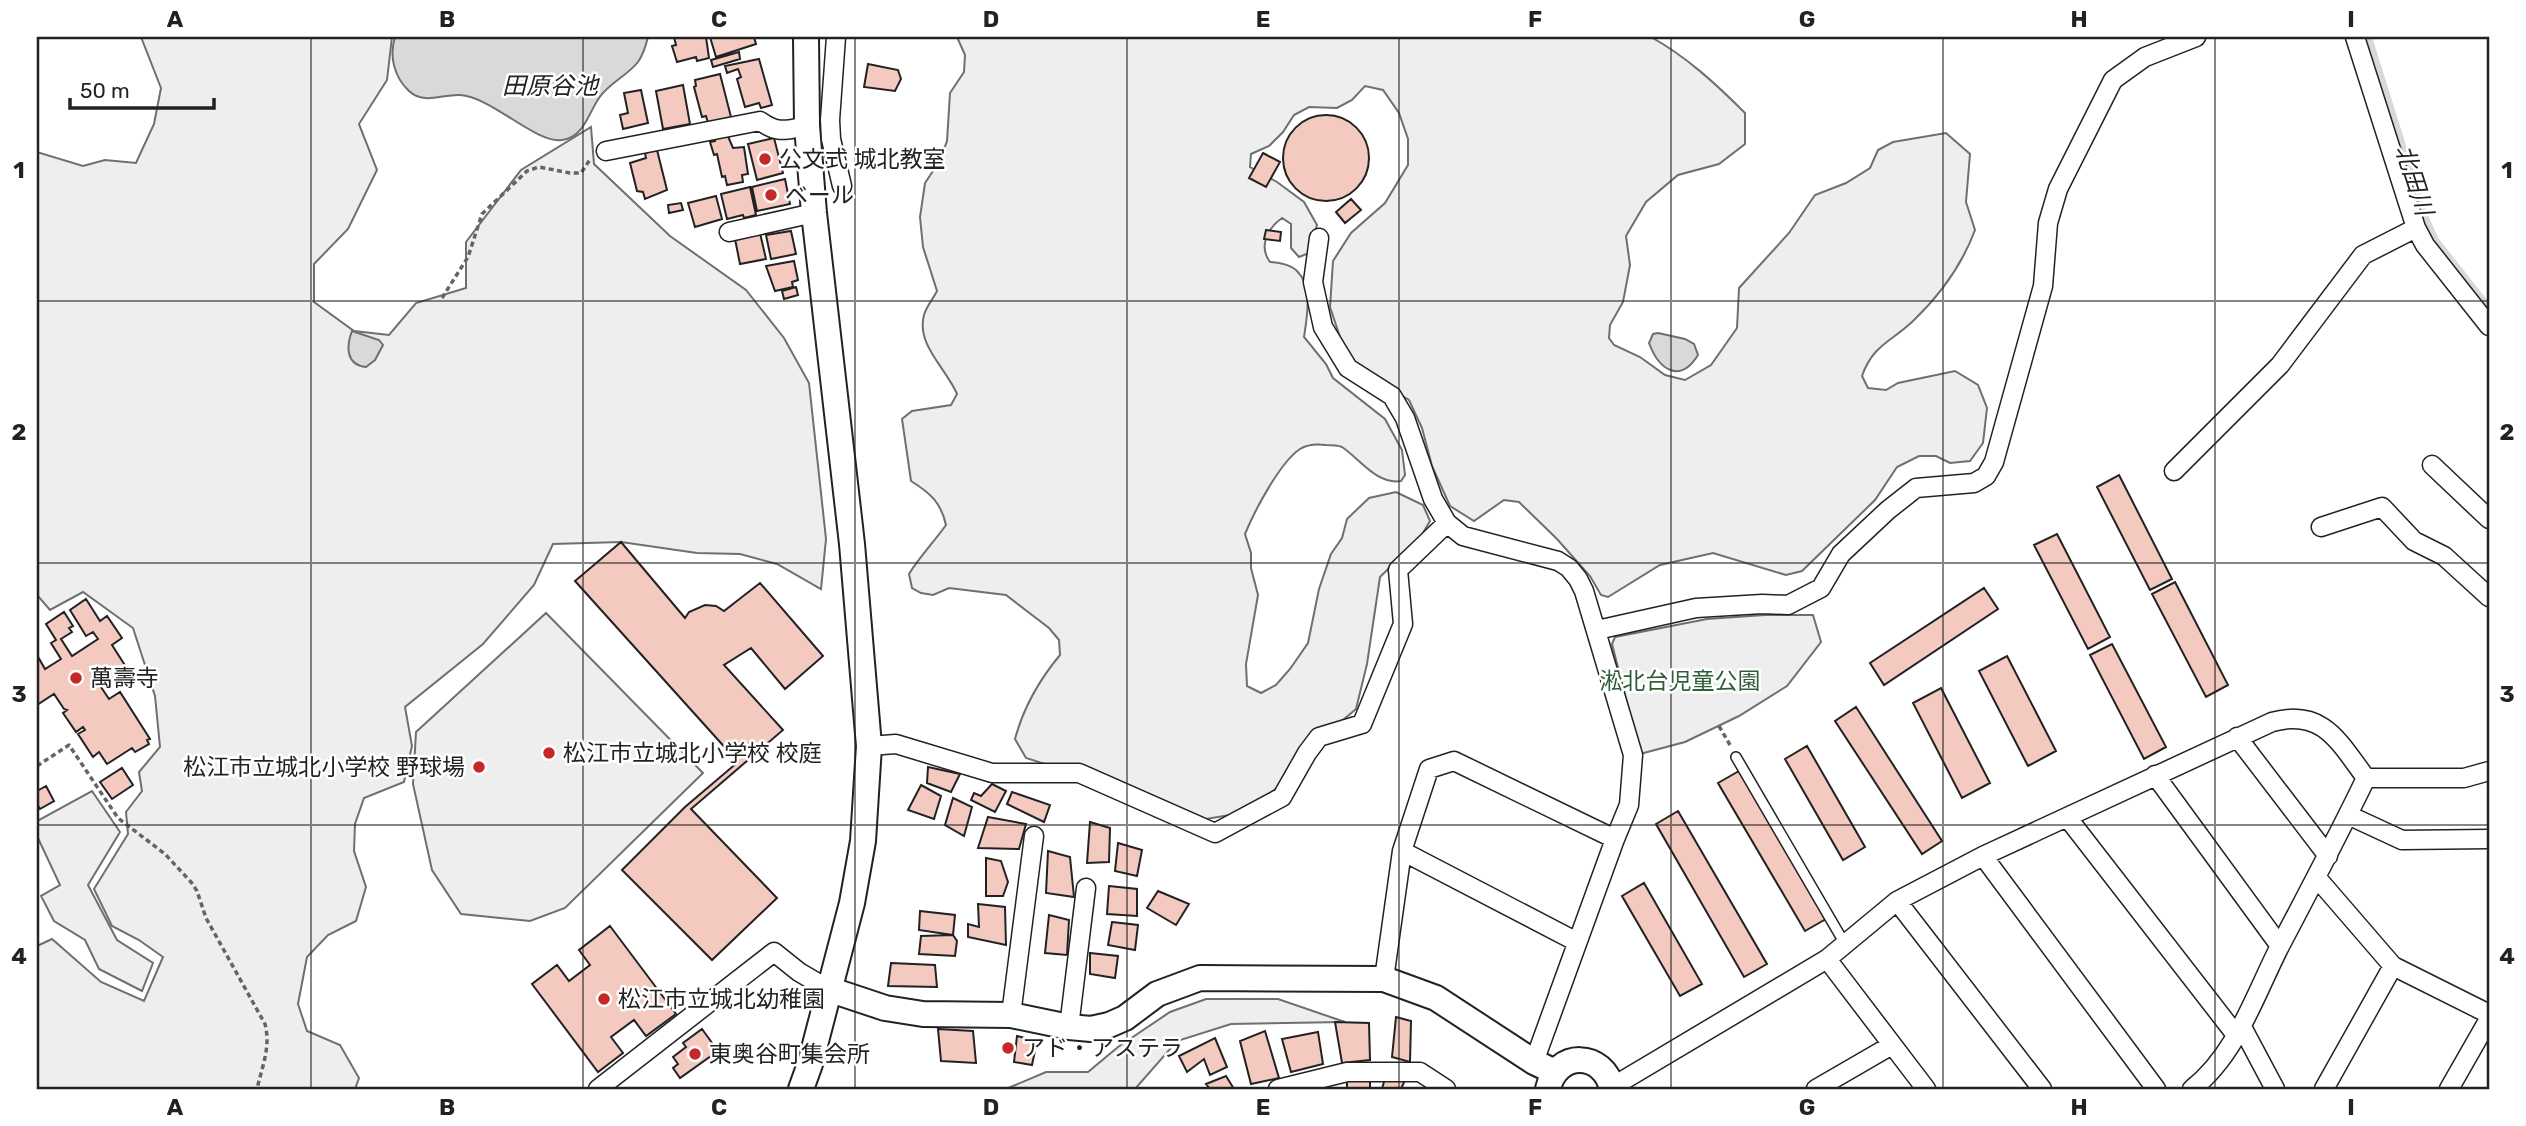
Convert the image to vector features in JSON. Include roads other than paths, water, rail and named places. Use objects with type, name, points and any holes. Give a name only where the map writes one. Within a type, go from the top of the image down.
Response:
[{"type":"street","points":[[801,1089],[852,903],[863,841],[869,746],[852,544],[814,213],[807,126],[806,37]]},
{"type":"street","points":[[836,37],[830,120],[831,139],[842,186]]},
{"type":"street","points":[[1597,630],[1696,608],[1788,605],[1821,588],[1841,554],[1916,488],[1960,486],[1986,477],[1994,462],[2043,286],[2048,223],[2059,189],[2113,80],[2145,57],[2196,37]]},
{"type":"street","points":[[2355,37],[2416,228],[2425,245],[2489,326]]},
{"type":"street","points":[[606,151],[760,121],[773,130],[807,126]]},
{"type":"street","points":[[729,232],[814,213]]},
{"type":"street","points":[[2174,471],[2280,365],[2363,255],[2416,228]]},
{"type":"street","points":[[1319,239],[1313,282],[1323,327],[1348,368],[1392,396],[1405,418],[1433,499],[1447,523],[1463,536],[1558,561],[1569,568],[1578,579],[1597,630],[1633,755],[1629,805],[1577,942],[1546,1074]]},
{"type":"street","points":[[2432,465],[2489,519]]},
{"type":"street","points":[[2322,527],[2382,507],[2414,541],[2444,556],[2489,597]]},
{"type":"street","points":[[869,746],[896,744],[992,773],[1079,773],[1215,833],[1282,797],[1307,753],[1320,737],[1362,724],[1403,624],[1398,570],[1447,523]]},
{"type":"street","points":[[1546,1074],[1573,1061],[1583,1060],[1602,1069],[1612,1088],[1827,958],[1897,901],[1983,856],[2155,775],[2237,737],[2284,719],[2316,722],[2332,734],[2366,778]]},
{"type":"street","points":[[2237,737],[2328,856]]},
{"type":"street","points":[[1384,979],[1402,851],[1429,769],[1454,761],[1615,839]]},
{"type":"street","points":[[2366,778],[2465,778],[2489,771]]},
{"type":"street","points":[[2155,775],[2280,946]]},
{"type":"street","points":[[2192,1089],[2208,1076],[2239,1031],[2366,778]]},
{"type":"street","points":[[2348,816],[2402,841],[2489,839]]},
{"type":"street","points":[[2067,817],[2239,1031],[2275,1089]]},
{"type":"street","points":[[1011,1015],[1034,836]]},
{"type":"street","points":[[1402,851],[1577,942]]},
{"type":"street","points":[[1983,856],[2157,1089]]},
{"type":"street","points":[[2317,878],[2393,966],[2489,1016],[2449,1089]]},
{"type":"street","points":[[1069,1027],[1086,888]]},
{"type":"street","points":[[1897,901],[2042,1089]]},
{"type":"street","points":[[598,1089],[774,952],[799,972],[828,989],[885,1008],[923,1014],[1011,1015],[1091,1029],[1125,1018],[1157,994],[1200,978],[1384,979],[1436,998],[1546,1074]]},
{"type":"street","points":[[1827,958],[1926,1089]]},
{"type":"street","points":[[2324,1089],[2393,966]]},
{"type":"street","points":[[1816,1089],[1892,1045]]},
{"type":"street","points":[[1278,1089],[1347,1072],[1420,1072],[1446,1089]]},
{"type":"lane","points":[[1736,757],[1845,944]]},
{"type":"water","name":"田原谷池","points":[[395,37],[648,37],[638,62],[603,93],[580,130],[562,140],[540,135],[473,98],[453,95],[427,98],[415,95],[396,73],[393,51]]},
{"type":"water","points":[[352,331],[379,340],[383,345],[375,360],[366,367],[355,363],[349,354]]},
{"type":"water","points":[[1653,334],[1685,339],[1694,344],[1698,355],[1684,369],[1670,370],[1658,360],[1649,343]]},
{"type":"waterway","name":"北田川","points":[[2369,37],[2425,216],[2436,240],[2489,307]]},
{"type":"place","name":"公文式 城北教室","points":[[765,159]]},
{"type":"place","name":"ベール","points":[[771,195]]},
{"type":"place","name":"萬壽寺","points":[[76,678]]},
{"type":"place","name":"松江市立城北小学校 校庭","points":[[549,753]]},
{"type":"place","name":"松江市立城北小学校 野球場","points":[[479,767]]},
{"type":"place","name":"松江市立城北幼稚園","points":[[604,999]]},
{"type":"place","name":"アド・アステラ","points":[[1008,1048]]},
{"type":"place","name":"東奥谷町集会所","points":[[695,1054]]},
{"type":"park label","name":"淞北台児童公園","points":[[1680,681]]}]
